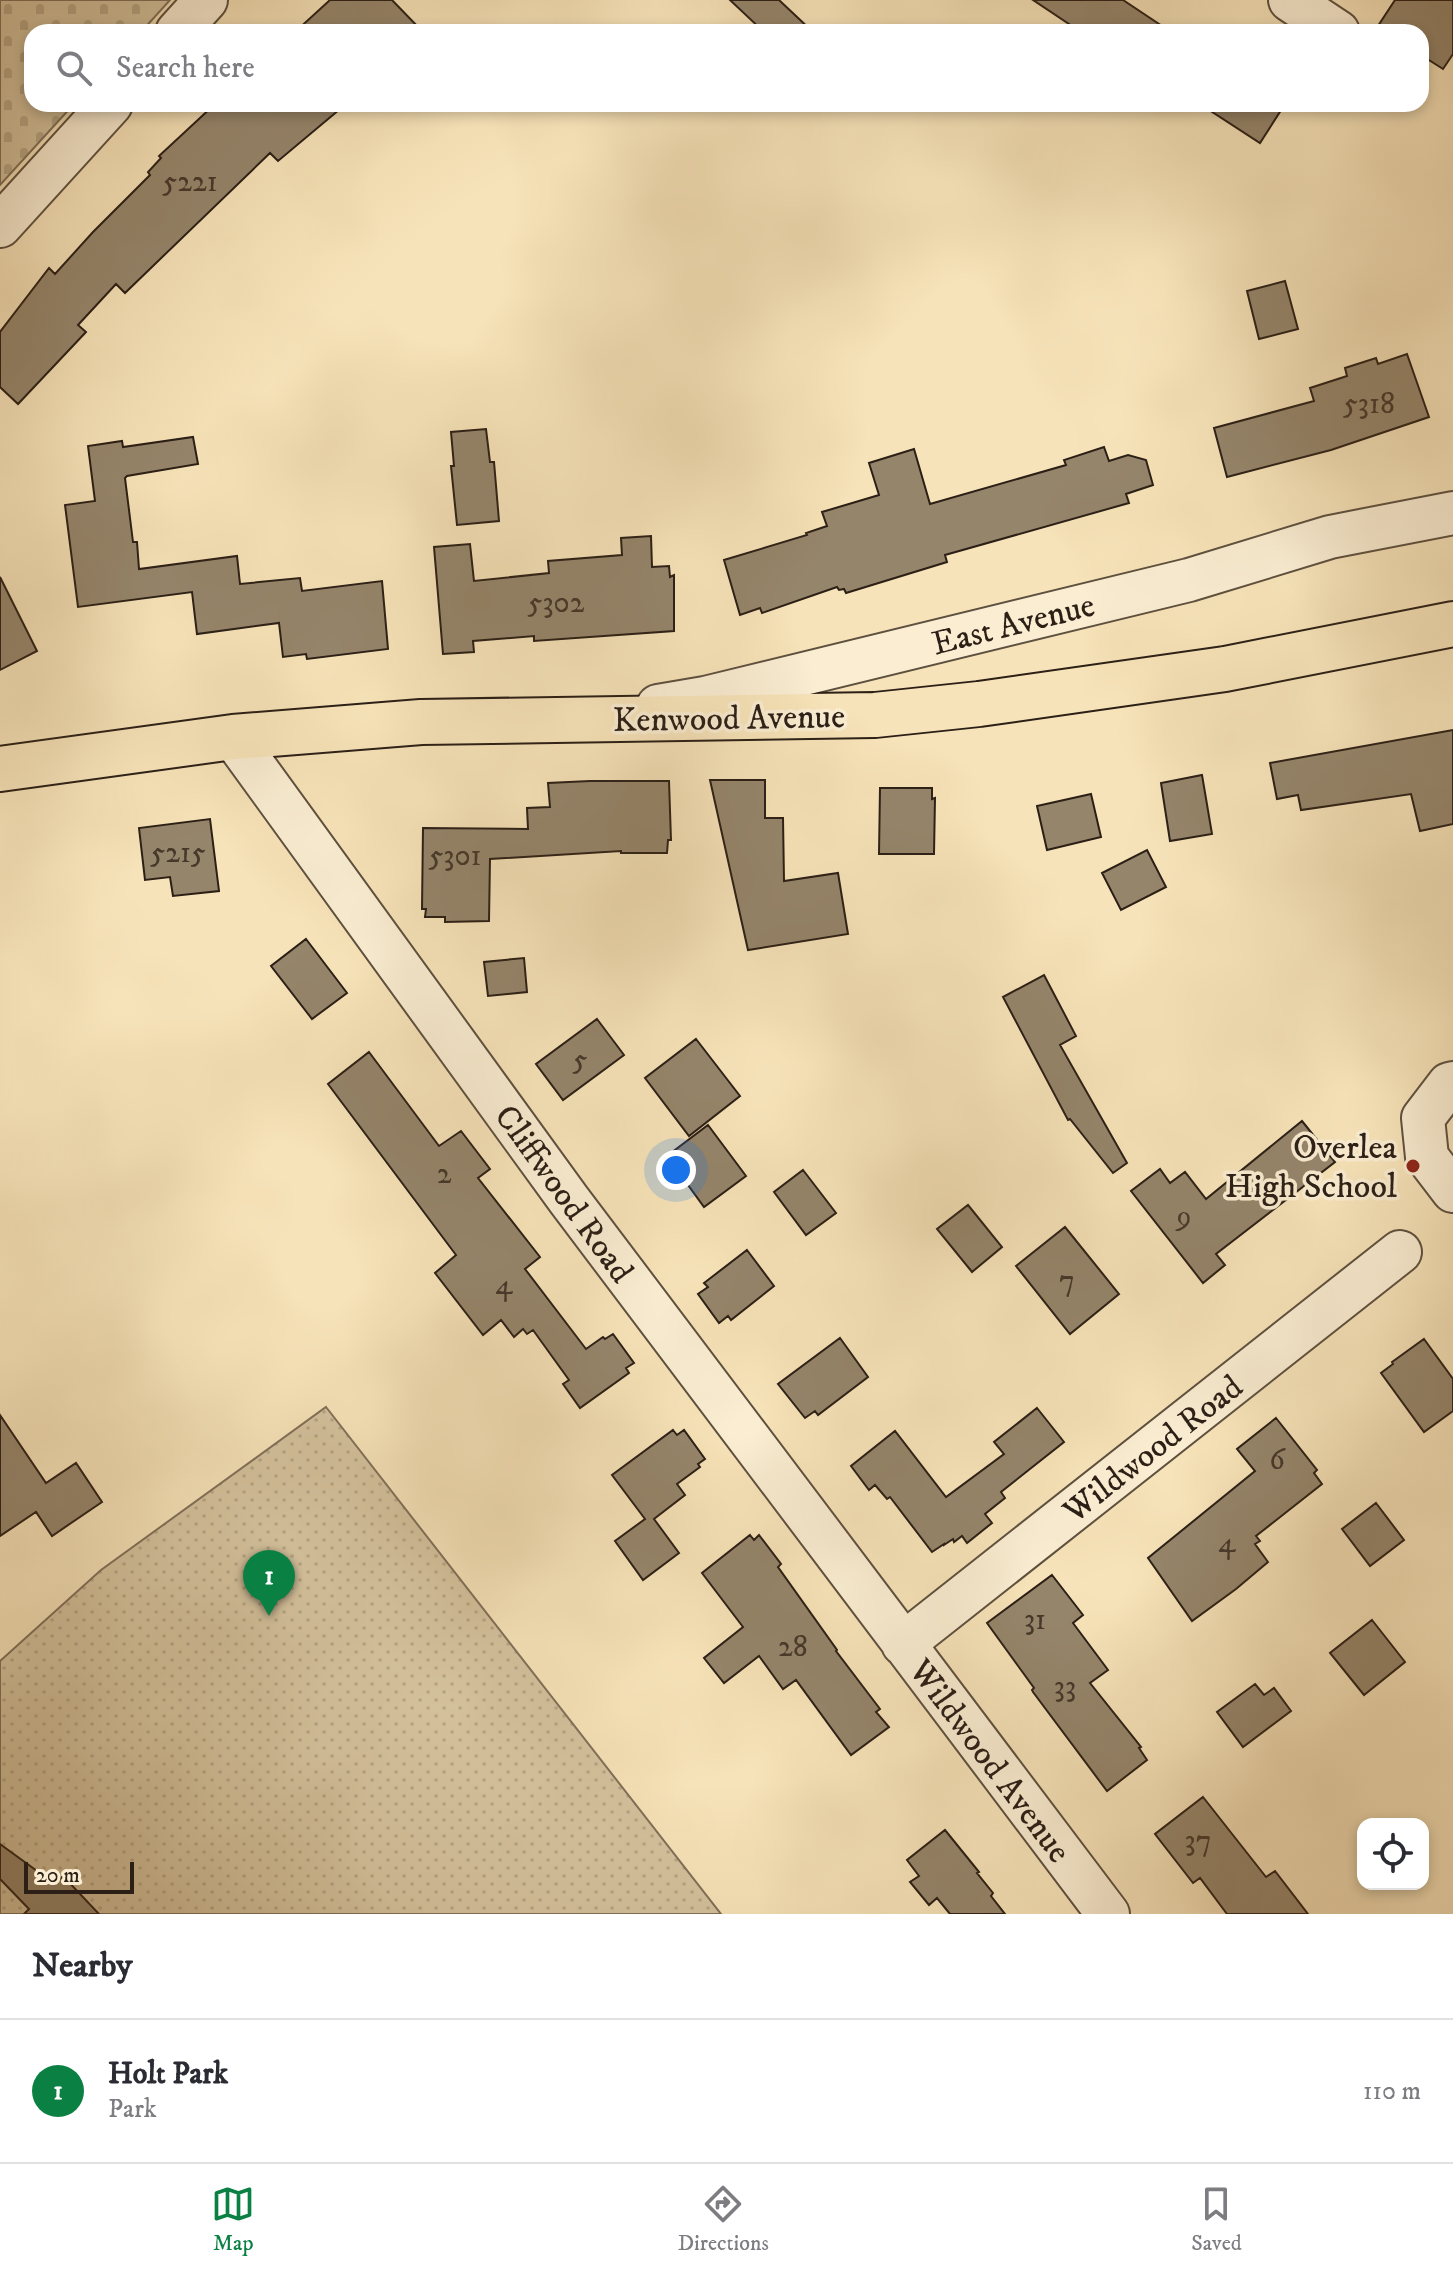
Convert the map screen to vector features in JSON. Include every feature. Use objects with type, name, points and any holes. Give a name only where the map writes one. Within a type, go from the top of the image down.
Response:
[{"type":"main road","name":"Kenwood Avenue","points":[[0,769],[233,737],[421,722],[875,715],[979,704],[1225,669],[1453,624]]},
{"type":"street","points":[[184,24],[206,0]]},
{"type":"street","points":[[1290,0],[1326,24]]},
{"type":"street","points":[[0,226],[104,112]]},
{"type":"street","name":"East Avenue","points":[[572,719],[705,698],[1189,580],[1330,537],[1452,518]]},
{"type":"street","name":"Cliffwood Road","points":[[233,737],[569,1200],[903,1644]]},
{"type":"street","points":[[1453,1083],[1423,1118],[1427,1157],[1453,1191]]},
{"type":"street","name":"Wildwood Road","points":[[903,1644],[1400,1252]]},
{"type":"street","name":"Wildwood Avenue","points":[[903,1644],[1108,1914]]},
{"type":"green space","points":[[0,0],[170,0],[148,24],[24,24],[24,112],[67,112],[0,185]]},
{"type":"green space","points":[[326,1407],[721,1914],[0,1914],[0,1661],[101,1570]]},
{"type":"building","points":[[330,0],[392,0],[415,24],[304,24]]},
{"type":"building","points":[[730,0],[779,0],[804,24],[756,24]]},
{"type":"building","points":[[1033,0],[1123,0],[1159,24],[1069,24]]},
{"type":"building","points":[[1395,0],[1453,0],[1453,54],[1443,69],[1429,60],[1429,24],[1379,24]]},
{"type":"building","points":[[206,112],[336,112],[278,161],[270,153],[125,293],[116,284],[78,325],[86,332],[18,404],[0,387],[0,332],[49,268],[55,274],[150,175],[148,172],[161,158],[159,156]]},
{"type":"building","points":[[1212,112],[1280,112],[1260,143]]},
{"type":"building","points":[[1285,281],[1298,329],[1259,339],[1247,291]]},
{"type":"building","points":[[1407,354],[1429,417],[1331,450],[1227,477],[1214,428],[1314,401],[1310,388],[1347,376],[1345,368],[1376,358],[1378,364]]},
{"type":"building","points":[[486,429],[490,462],[494,462],[499,521],[457,525],[451,432]]},
{"type":"building","points":[[193,437],[198,464],[125,478],[139,569],[237,556],[240,584],[300,578],[302,591],[382,581],[388,649],[307,659],[306,654],[283,657],[279,623],[197,634],[192,592],[78,607],[65,505],[95,501],[88,446],[122,441],[123,447]]},
{"type":"building","points":[[1104,447],[1109,461],[1128,455],[1146,460],[1153,485],[1126,494],[1129,503],[945,555],[947,562],[846,593],[837,587],[762,613],[760,608],[740,615],[724,560],[807,535],[827,526],[822,512],[879,495],[869,463],[914,449],[930,504],[1066,465],[1064,460]]},
{"type":"building","points":[[651,536],[652,567],[669,566],[670,577],[674,575],[674,631],[534,641],[534,636],[473,641],[474,652],[443,654],[434,547],[470,544],[474,581],[549,573],[548,561],[622,555],[621,538]]},
{"type":"building","points":[[0,577],[37,651],[0,670]]},
{"type":"building","points":[[1453,730],[1453,824],[1420,831],[1411,794],[1301,810],[1298,795],[1277,799],[1270,763]]},
{"type":"building","points":[[1202,775],[1212,834],[1170,841],[1161,783]]},
{"type":"building","points":[[710,780],[765,780],[765,818],[783,818],[784,881],[838,873],[848,934],[748,950]]},
{"type":"building","points":[[669,781],[671,840],[668,840],[667,853],[621,851],[490,859],[489,921],[445,922],[445,917],[425,917],[426,909],[422,909],[423,828],[528,829],[527,808],[550,807],[548,783]]},
{"type":"building","points":[[880,788],[932,788],[932,799],[935,798],[934,854],[879,854]]},
{"type":"building","points":[[1091,794],[1101,837],[1047,850],[1037,806]]},
{"type":"building","points":[[210,819],[219,891],[173,896],[170,877],[145,880],[139,828]]},
{"type":"building","points":[[1147,850],[1166,887],[1121,910],[1102,873]]},
{"type":"building","points":[[306,939],[347,993],[312,1019],[271,966]]},
{"type":"building","points":[[524,958],[527,992],[488,996],[484,962]]},
{"type":"building","points":[[1044,975],[1076,1036],[1060,1045],[1127,1163],[1113,1173],[1068,1120],[1003,997]]},
{"type":"building","points":[[597,1019],[624,1055],[563,1100],[536,1064]]},
{"type":"building","points":[[696,1039],[740,1096],[689,1136],[645,1078]]},
{"type":"building","points":[[369,1052],[439,1146],[461,1131],[490,1169],[478,1178],[540,1257],[525,1269],[586,1349],[613,1334],[634,1363],[626,1368],[629,1373],[580,1408],[563,1384],[569,1380],[533,1330],[527,1334],[523,1329],[514,1337],[501,1320],[483,1335],[435,1273],[456,1255],[328,1084]]},
{"type":"building","points":[[1302,1121],[1335,1162],[1216,1254],[1225,1265],[1203,1283],[1131,1191],[1160,1169],[1170,1183],[1185,1172],[1206,1199]]},
{"type":"building","points":[[708,1125],[746,1176],[704,1207],[667,1156]]},
{"type":"building","points":[[803,1170],[836,1213],[806,1235],[774,1192]]},
{"type":"building","points":[[968,1205],[1002,1247],[972,1272],[937,1229]]},
{"type":"building","points":[[1065,1227],[1119,1294],[1070,1334],[1016,1266]]},
{"type":"building","points":[[747,1250],[774,1286],[731,1320],[728,1316],[719,1323],[698,1294],[708,1287],[704,1283]]},
{"type":"building","points":[[840,1338],[868,1377],[818,1415],[815,1411],[805,1418],[778,1384]]},
{"type":"building","points":[[1424,1339],[1453,1379],[1453,1411],[1424,1432],[1381,1373]]},
{"type":"building","points":[[1037,1408],[1064,1442],[1001,1492],[1005,1498],[985,1514],[992,1523],[967,1543],[962,1536],[932,1552],[890,1497],[887,1499],[875,1485],[869,1490],[851,1466],[895,1431],[946,1497],[1004,1454],[994,1442]]},
{"type":"building","points":[[0,1415],[46,1483],[76,1463],[102,1502],[52,1536],[36,1512],[0,1536]]},
{"type":"building","points":[[1276,1418],[1317,1470],[1314,1473],[1322,1484],[1256,1536],[1260,1541],[1255,1544],[1268,1562],[1192,1621],[1148,1558],[1255,1471],[1237,1449]]},
{"type":"building","points":[[673,1430],[677,1435],[684,1430],[705,1459],[698,1464],[700,1467],[677,1484],[685,1495],[654,1519],[679,1553],[643,1580],[615,1541],[645,1519],[612,1475]]},
{"type":"building","points":[[1376,1503],[1404,1540],[1370,1566],[1342,1529]]},
{"type":"building","points":[[750,1535],[754,1540],[759,1535],[781,1564],[778,1567],[880,1709],[876,1712],[889,1727],[851,1755],[796,1680],[783,1689],[759,1656],[724,1683],[704,1658],[743,1627],[702,1573]]},
{"type":"building","points":[[1052,1575],[1083,1615],[1073,1623],[1108,1670],[1090,1683],[1141,1747],[1147,1760],[1107,1791],[1033,1692],[1034,1688],[987,1623]]},
{"type":"building","points":[[1372,1620],[1405,1662],[1364,1695],[1330,1653]]},
{"type":"building","points":[[1255,1684],[1264,1695],[1274,1688],[1291,1711],[1243,1747],[1217,1712]]},
{"type":"building","points":[[1203,1797],[1266,1877],[1275,1871],[1308,1914],[1227,1914],[1200,1878],[1193,1883],[1155,1834]]},
{"type":"building","points":[[945,1830],[979,1872],[993,1893],[991,1896],[1005,1914],[950,1914],[937,1898],[929,1905],[910,1882],[919,1876],[907,1860]]},
{"type":"building","points":[[0,1844],[55,1884],[63,1876],[99,1914],[24,1914],[29,1909],[0,1879]]},
{"type":"place","name":"Overlea High School","points":[[1413,1166]]},
{"type":"place","name":"Holt Park","points":[[269,1616]]}]
